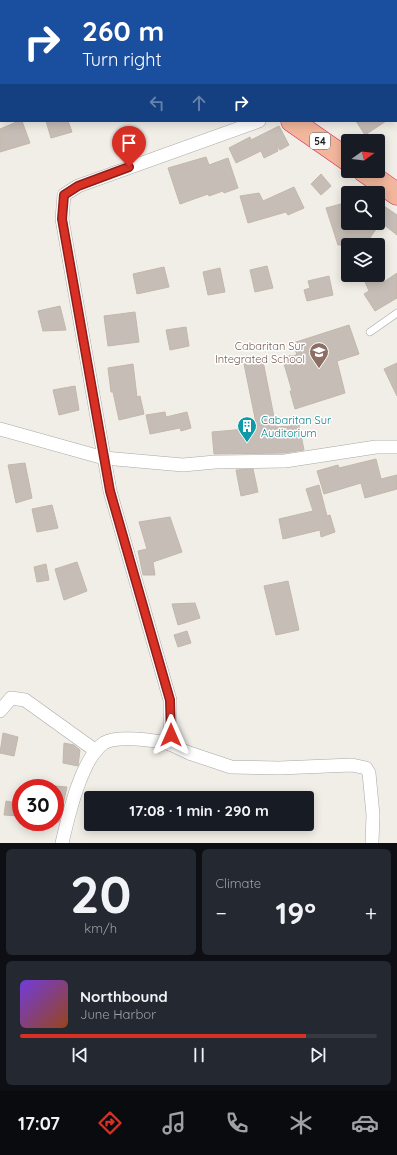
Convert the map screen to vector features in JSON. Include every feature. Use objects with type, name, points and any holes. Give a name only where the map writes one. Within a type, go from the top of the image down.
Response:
[{"type":"highway","name":"54","points":[[293,122],[341,155]]},
{"type":"highway","points":[[374,178],[397,194]]},
{"type":"street","points":[[170,744],[170,700],[119,526],[104,458],[62,219],[64,195],[78,186],[256,122]]},
{"type":"street","points":[[0,429],[104,458],[183,465],[215,462],[285,461],[376,447],[397,447]]},
{"type":"street","points":[[0,711],[11,698],[25,700],[96,751]]},
{"type":"street","points":[[62,843],[71,804],[82,774],[96,751],[104,743],[115,740],[154,740],[170,744],[189,753],[231,767],[279,768],[352,765],[366,768],[369,773],[372,808],[372,843]]},
{"type":"lane","points":[[370,332],[397,312]]},
{"type":"building","points":[[17,122],[22,122],[30,143],[0,152],[0,129]]},
{"type":"building","points":[[46,122],[68,122],[72,132],[51,138]]},
{"type":"building","points":[[357,122],[384,122],[364,134]]},
{"type":"building","points":[[279,126],[289,145],[280,150],[276,145],[278,151],[264,158],[261,151],[236,163],[229,148],[250,137],[251,140]]},
{"type":"building","points":[[206,157],[209,165],[228,158],[238,188],[209,196],[208,194],[180,204],[168,168]]},
{"type":"building","points":[[321,174],[331,186],[321,195],[311,184]]},
{"type":"building","points":[[294,187],[304,208],[288,215],[286,212],[248,223],[240,196],[259,193],[263,201]]},
{"type":"building","points":[[341,204],[341,230],[375,230],[370,238],[341,238],[341,245],[338,245],[326,208]]},
{"type":"building","points":[[385,207],[397,215],[397,235],[385,226]]},
{"type":"building","points":[[267,266],[273,288],[255,292],[250,270]]},
{"type":"building","points":[[164,267],[169,287],[137,294],[133,274]]},
{"type":"building","points":[[220,268],[225,292],[208,295],[203,272]]},
{"type":"building","points":[[397,273],[397,298],[375,311],[364,294],[369,291],[365,282],[385,281]]},
{"type":"building","points":[[329,276],[333,295],[307,301],[304,290],[310,288],[308,281]]},
{"type":"building","points":[[60,306],[66,330],[43,331],[38,311]]},
{"type":"building","points":[[135,312],[139,342],[108,346],[104,316]]},
{"type":"building","points":[[349,325],[359,354],[337,361],[345,393],[295,409],[290,391],[292,391],[282,357],[297,355],[293,343]]},
{"type":"building","points":[[186,327],[189,346],[170,350],[166,330]]},
{"type":"building","points":[[263,361],[276,427],[299,425],[304,450],[284,453],[214,454],[212,432],[257,428],[244,364]]},
{"type":"building","points":[[397,363],[397,396],[384,369]]},
{"type":"building","points":[[133,364],[137,397],[140,396],[144,414],[119,420],[113,392],[111,392],[108,368]]},
{"type":"building","points":[[75,386],[79,410],[59,415],[53,390]]},
{"type":"building","points":[[165,412],[166,417],[187,412],[191,428],[181,431],[180,428],[150,434],[146,415]]},
{"type":"building","points":[[376,459],[381,479],[397,475],[397,489],[365,498],[361,483],[324,494],[317,471],[338,465],[339,468]]},
{"type":"building","points":[[25,463],[32,498],[16,503],[8,465]]},
{"type":"building","points":[[253,469],[258,492],[241,496],[236,470]]},
{"type":"building","points":[[319,485],[327,516],[330,515],[335,532],[321,537],[320,530],[283,539],[279,519],[313,511],[306,489]]},
{"type":"building","points":[[52,505],[58,528],[37,532],[32,509]]},
{"type":"building","points":[[170,517],[182,552],[153,562],[155,575],[143,575],[138,551],[147,549],[139,522]]},
{"type":"building","points":[[77,562],[87,591],[64,600],[55,569]]},
{"type":"building","points":[[46,564],[49,580],[37,582],[34,567]]},
{"type":"building","points":[[288,581],[299,630],[276,635],[264,586]]},
{"type":"building","points":[[195,603],[200,618],[178,625],[172,604]]},
{"type":"building","points":[[187,631],[191,643],[178,647],[174,635]]},
{"type":"building","points":[[3,733],[18,737],[14,756],[0,753]]},
{"type":"building","points":[[64,743],[74,745],[80,750],[78,766],[63,763]]},
{"type":"building","points":[[64,787],[67,787],[64,800]]},
{"type":"building","points":[[6,801],[12,802],[12,815],[4,815]]},
{"type":"place","name":"Cabaritan Sur Integrated School","points":[[319,369]]},
{"type":"place","name":"Cabaritan Sur Auditorium","points":[[247,443]]},
{"type":"route","points":[[129,167],[78,186],[64,195],[62,219],[110,491],[170,700],[171,735]]}]
